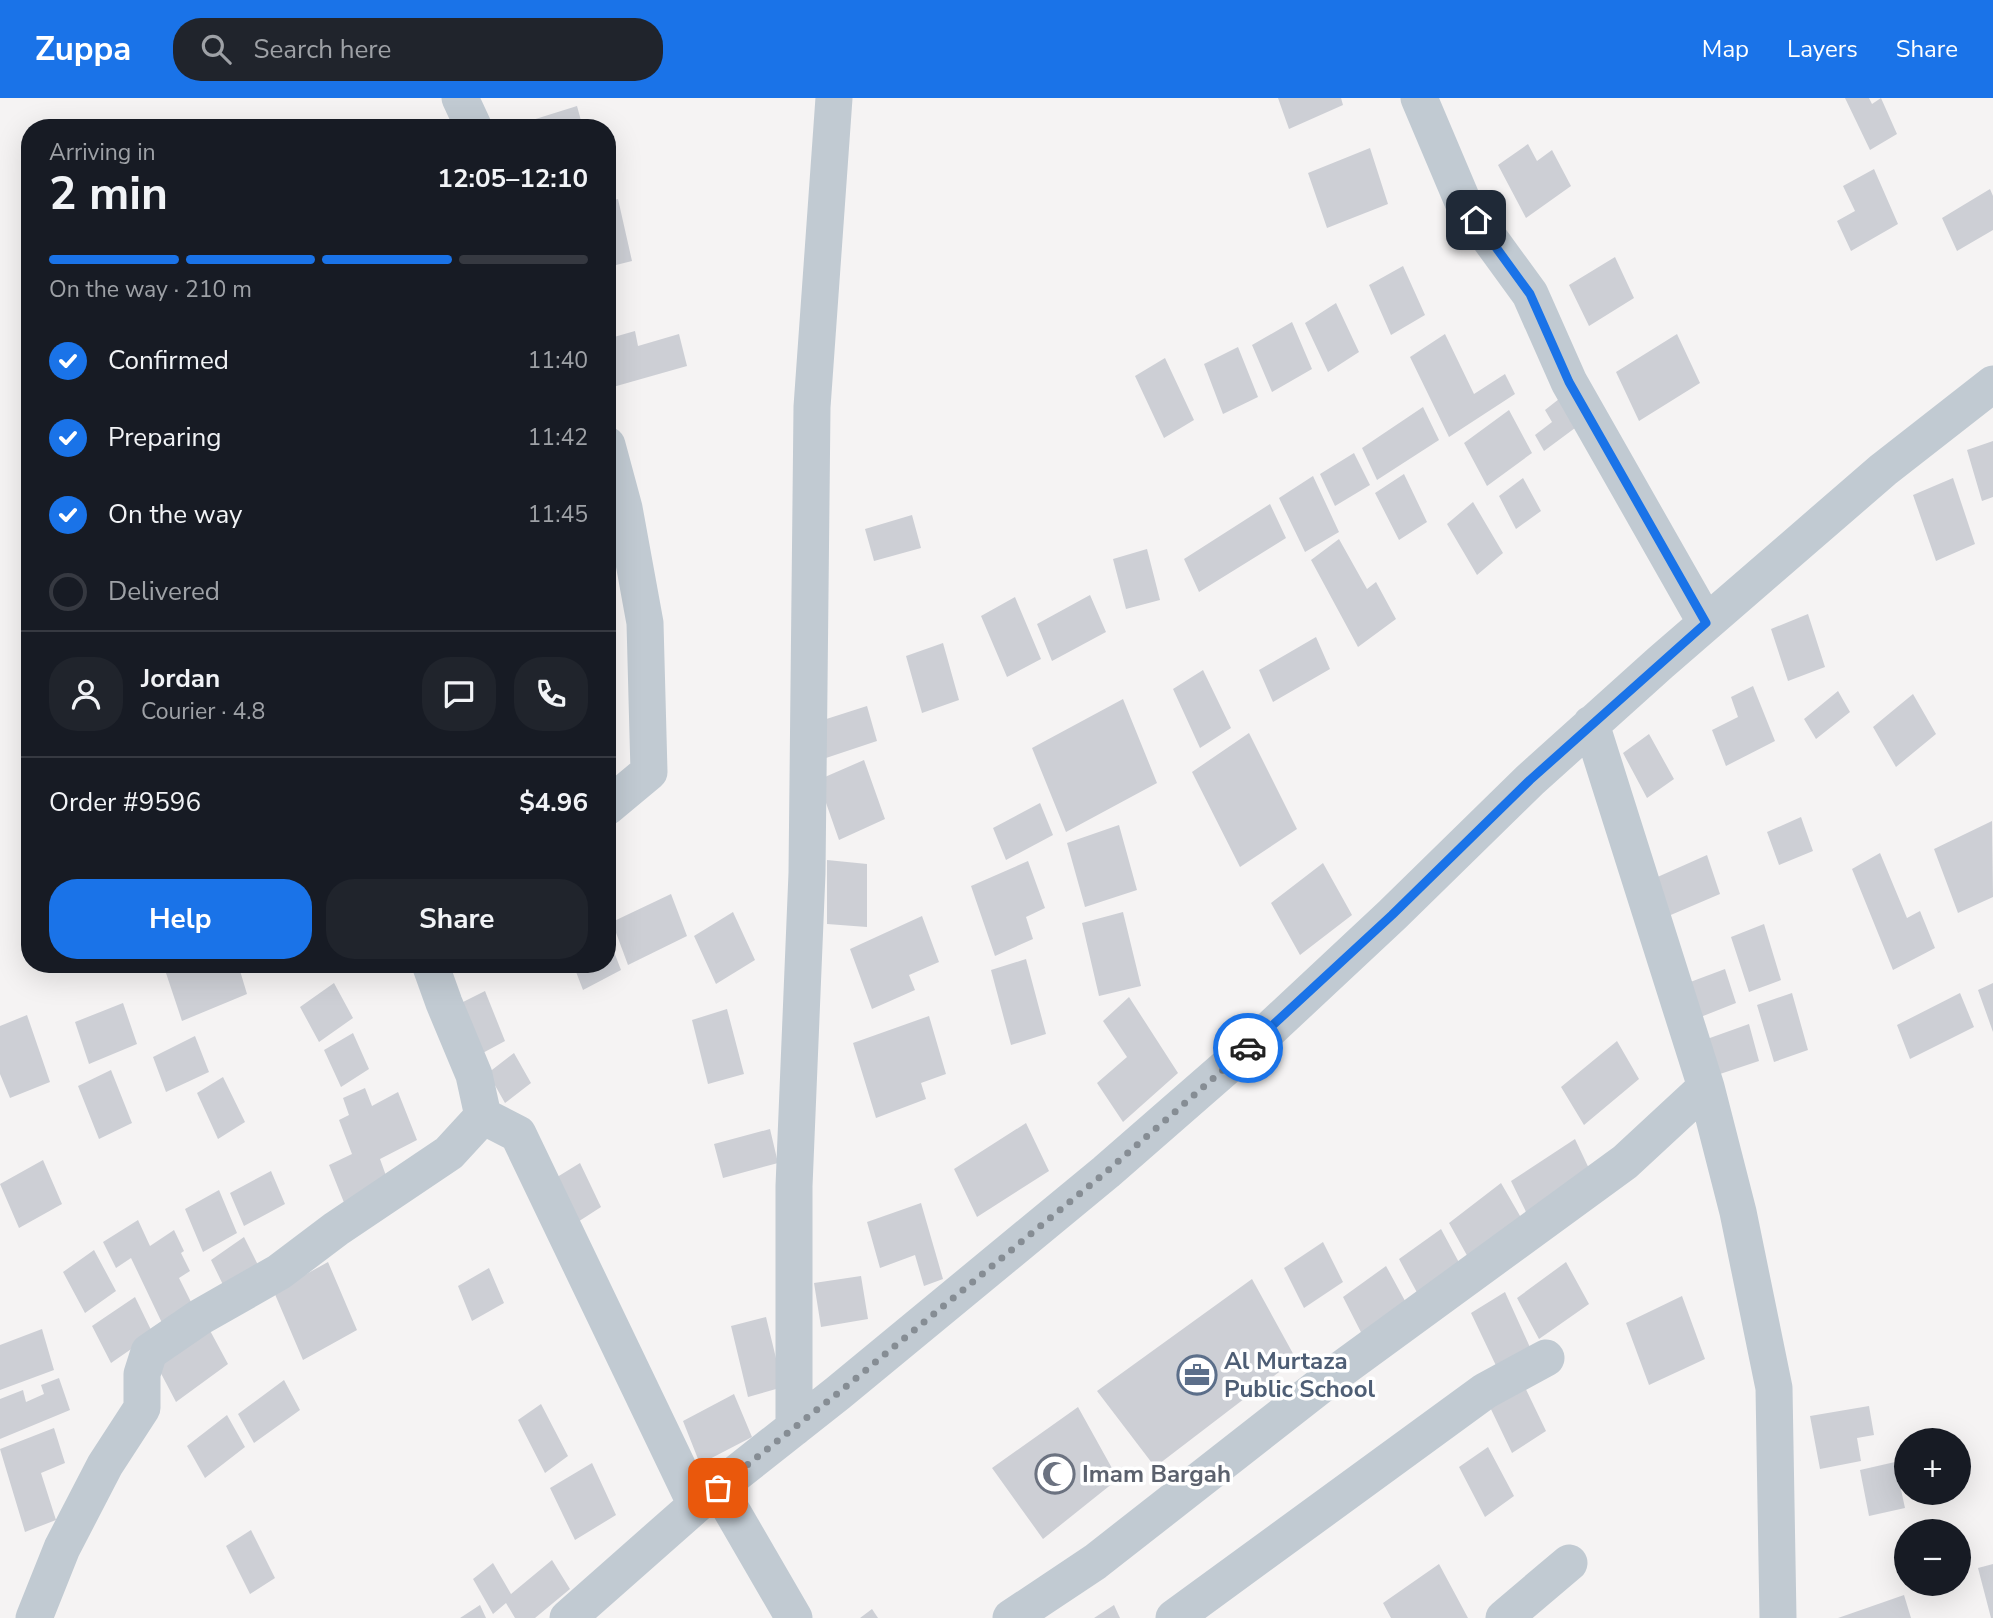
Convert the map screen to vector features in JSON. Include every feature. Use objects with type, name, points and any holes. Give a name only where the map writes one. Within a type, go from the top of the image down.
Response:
[{"type":"street","points":[[460,98],[470,119]]},
{"type":"street","points":[[794,1427],[794,1186],[807,873],[812,407],[834,98]]},
{"type":"street","points":[[1419,98],[1463,202],[1530,294],[1569,382],[1706,623]]},
{"type":"street","points":[[568,1618],[707,1496],[838,1393],[1106,1172],[1270,1029],[1591,724],[1883,470],[1993,384]]},
{"type":"street","points":[[616,478],[645,623],[649,772],[616,800]]},
{"type":"street","points":[[1591,724],[1706,1087],[1738,1212],[1774,1388],[1778,1618]]},
{"type":"street","points":[[433,973],[474,1075],[483,1116]]},
{"type":"street","points":[[1011,1618],[1095,1562],[1343,1368],[1625,1162],[1706,1087]]},
{"type":"street","points":[[483,1116],[518,1134],[707,1496],[794,1618]]},
{"type":"street","points":[[34,1618],[62,1548],[105,1465],[142,1408],[142,1374],[149,1352],[200,1317],[279,1272],[336,1229],[449,1153],[483,1116]]},
{"type":"street","points":[[1174,1618],[1485,1391],[1546,1358]]},
{"type":"street","points":[[1504,1618],[1569,1563]]},
{"type":"building","points":[[1278,98],[1341,98],[1343,105],[1289,129]]},
{"type":"building","points":[[1845,98],[1869,98],[1872,104],[1881,98],[1897,134],[1870,150]]},
{"type":"building","points":[[577,106],[581,119],[536,119]]},
{"type":"building","points":[[1528,144],[1537,161],[1552,150],[1571,186],[1526,218],[1498,165]]},
{"type":"building","points":[[1370,148],[1388,204],[1327,228],[1308,173]]},
{"type":"building","points":[[1874,169],[1898,224],[1851,251],[1837,221],[1855,211],[1843,186]]},
{"type":"building","points":[[1990,189],[1993,196],[1993,230],[1957,251],[1942,218]]},
{"type":"building","points":[[616,200],[632,261],[616,265]]},
{"type":"building","points":[[1615,257],[1634,298],[1589,326],[1569,285]]},
{"type":"building","points":[[1403,266],[1425,315],[1391,335],[1369,285]]},
{"type":"building","points":[[1336,303],[1359,352],[1328,372],[1305,323]]},
{"type":"building","points":[[1292,322],[1312,369],[1272,392],[1252,345]]},
{"type":"building","points":[[635,331],[638,346],[679,334],[687,366],[616,386],[616,336]]},
{"type":"building","points":[[1445,334],[1474,394],[1505,374],[1515,394],[1449,437],[1410,357]]},
{"type":"building","points":[[1677,334],[1700,383],[1639,421],[1616,372]]},
{"type":"building","points":[[1238,347],[1258,397],[1223,414],[1204,364]]},
{"type":"building","points":[[1165,358],[1194,420],[1164,438],[1135,376]]},
{"type":"building","points":[[1559,399],[1575,428],[1544,451],[1535,435],[1552,422],[1545,410]]},
{"type":"building","points":[[1423,407],[1439,440],[1377,480],[1362,448]]},
{"type":"building","points":[[1509,410],[1532,453],[1487,486],[1464,443]]},
{"type":"building","points":[[1993,441],[1993,497],[1982,501],[1967,450]]},
{"type":"building","points":[[1354,453],[1370,485],[1335,506],[1320,474]]},
{"type":"building","points":[[1404,474],[1427,522],[1399,540],[1375,493]]},
{"type":"building","points":[[1313,476],[1339,532],[1305,552],[1279,498]]},
{"type":"building","points":[[1523,478],[1541,511],[1516,529],[1499,496]]},
{"type":"building","points":[[1953,478],[1975,544],[1936,561],[1913,495]]},
{"type":"building","points":[[1473,502],[1503,553],[1477,575],[1447,524]]},
{"type":"building","points":[[1270,504],[1286,538],[1199,592],[1184,559]]},
{"type":"building","points":[[912,515],[921,548],[874,561],[865,529]]},
{"type":"building","points":[[1339,539],[1367,589],[1376,582],[1396,619],[1358,647],[1311,560]]},
{"type":"building","points":[[1147,549],[1160,600],[1126,609],[1113,559]]},
{"type":"building","points":[[1090,595],[1106,632],[1052,661],[1037,624]]},
{"type":"building","points":[[1015,597],[1041,659],[1007,677],[981,616]]},
{"type":"building","points":[[1808,614],[1825,667],[1788,681],[1771,629]]},
{"type":"building","points":[[1316,637],[1330,669],[1273,702],[1259,670]]},
{"type":"building","points":[[943,643],[959,700],[922,713],[906,656]]},
{"type":"building","points":[[1203,670],[1231,728],[1200,748],[1173,689]]},
{"type":"building","points":[[1753,686],[1775,741],[1726,766],[1712,730],[1738,717],[1731,697]]},
{"type":"building","points":[[1838,691],[1850,712],[1816,739],[1804,719]]},
{"type":"building","points":[[1913,694],[1936,734],[1896,767],[1873,727]]},
{"type":"building","points":[[1123,699],[1157,783],[1066,832],[1032,748]]},
{"type":"building","points":[[867,706],[877,741],[826,758],[817,722]]},
{"type":"building","points":[[1249,733],[1297,829],[1240,867],[1192,772]]},
{"type":"building","points":[[1649,734],[1674,779],[1647,798],[1623,753]]},
{"type":"building","points":[[864,760],[885,819],[839,840],[818,780]]},
{"type":"building","points":[[1040,803],[1053,835],[1006,860],[993,828]]},
{"type":"building","points":[[1801,817],[1813,851],[1779,865],[1767,832]]},
{"type":"building","points":[[1992,821],[1993,897],[1958,913],[1934,849]]},
{"type":"building","points":[[1119,825],[1137,890],[1085,907],[1067,843]]},
{"type":"building","points":[[1880,853],[1907,918],[1920,911],[1935,948],[1893,970],[1852,869]]},
{"type":"building","points":[[1707,855],[1720,894],[1666,917],[1653,879]]},
{"type":"building","points":[[827,860],[867,864],[867,927],[827,924]]},
{"type":"building","points":[[1028,861],[1045,908],[1026,917],[1033,939],[995,956],[971,886]]},
{"type":"building","points":[[1323,863],[1352,915],[1300,955],[1271,903]]},
{"type":"building","points":[[671,894],[687,936],[628,965],[616,933],[616,920]]},
{"type":"building","points":[[733,912],[755,960],[716,984],[694,936]]},
{"type":"building","points":[[1123,912],[1141,986],[1099,996],[1082,923]]},
{"type":"building","points":[[922,916],[939,962],[909,975],[915,990],[872,1009],[850,949]]},
{"type":"building","points":[[1764,924],[1781,980],[1749,992],[1731,937]]},
{"type":"building","points":[[616,957],[621,970],[616,973]]},
{"type":"building","points":[[1026,959],[1046,1034],[1011,1045],[991,970]]},
{"type":"building","points":[[1725,969],[1736,1003],[1688,1022],[1677,987]]},
{"type":"building","points":[[166,973],[241,973],[247,994],[182,1021]]},
{"type":"building","points":[[576,973],[615,973],[583,990]]},
{"type":"building","points":[[334,983],[353,1018],[319,1042],[300,1007]]},
{"type":"building","points":[[1993,983],[1993,1032],[1978,990]]},
{"type":"building","points":[[485,991],[505,1041],[479,1055],[459,1004]]},
{"type":"building","points":[[1792,993],[1808,1050],[1774,1062],[1757,1005]]},
{"type":"building","points":[[1960,993],[1974,1027],[1910,1059],[1897,1025]]},
{"type":"building","points":[[1129,997],[1178,1073],[1123,1122],[1097,1083],[1127,1057],[1103,1021]]},
{"type":"building","points":[[123,1003],[137,1044],[89,1064],[75,1022]]},
{"type":"building","points":[[727,1009],[744,1074],[708,1084],[692,1020]]},
{"type":"building","points":[[27,1015],[50,1082],[10,1098],[0,1074],[0,1026]]},
{"type":"building","points":[[929,1016],[946,1074],[921,1083],[926,1099],[876,1118],[853,1043]]},
{"type":"building","points":[[1749,1024],[1759,1061],[1717,1075],[1707,1039]]},
{"type":"building","points":[[353,1033],[369,1069],[341,1087],[324,1050]]},
{"type":"building","points":[[195,1036],[209,1072],[166,1092],[153,1057]]},
{"type":"building","points":[[1617,1041],[1639,1079],[1584,1125],[1561,1087]]},
{"type":"building","points":[[514,1053],[531,1083],[505,1103],[488,1073]]},
{"type":"building","points":[[111,1070],[132,1123],[99,1139],[78,1086]]},
{"type":"building","points":[[223,1077],[245,1122],[218,1139],[197,1093]]},
{"type":"building","points":[[365,1088],[372,1106],[398,1092],[417,1140],[380,1159],[389,1184],[345,1205],[329,1165],[352,1154],[339,1120],[349,1115],[343,1098]]},
{"type":"building","points":[[1026,1123],[1049,1171],[977,1217],[954,1169]]},
{"type":"building","points":[[770,1129],[778,1163],[723,1178],[714,1144]]},
{"type":"building","points":[[1575,1139],[1593,1177],[1530,1220],[1511,1181]]},
{"type":"building","points":[[43,1160],[62,1204],[19,1228],[0,1184]]},
{"type":"building","points":[[580,1163],[601,1207],[570,1227],[549,1182]]},
{"type":"building","points":[[271,1171],[285,1204],[244,1226],[230,1193]]},
{"type":"building","points":[[1501,1183],[1527,1228],[1474,1268],[1449,1223]]},
{"type":"building","points":[[219,1190],[237,1233],[203,1252],[185,1209]]},
{"type":"building","points":[[921,1203],[943,1279],[924,1286],[915,1255],[880,1268],[867,1222]]},
{"type":"building","points":[[138,1220],[150,1246],[174,1230],[190,1271],[179,1278],[193,1306],[163,1325],[131,1258],[116,1268],[103,1242]]},
{"type":"building","points":[[1441,1229],[1463,1270],[1421,1300],[1399,1259]]},
{"type":"building","points":[[244,1237],[261,1271],[227,1293],[211,1260]]},
{"type":"building","points":[[1323,1242],[1343,1282],[1304,1308],[1284,1268]]},
{"type":"building","points":[[94,1250],[116,1291],[85,1313],[63,1272]]},
{"type":"building","points":[[328,1262],[357,1330],[303,1360],[274,1292]]},
{"type":"building","points":[[1566,1262],[1589,1304],[1539,1339],[1517,1298]]},
{"type":"building","points":[[1386,1266],[1410,1310],[1366,1342],[1343,1297]]},
{"type":"building","points":[[489,1268],[504,1303],[472,1321],[458,1286]]},
{"type":"building","points":[[861,1276],[868,1319],[821,1327],[814,1283]]},
{"type":"building","name":"Al Murtaza Public School","points":[[1252,1279],[1296,1359],[1155,1467],[1097,1391]]},
{"type":"building","points":[[1505,1292],[1533,1354],[1500,1374],[1471,1313]]},
{"type":"building","points":[[1682,1296],[1705,1359],[1649,1385],[1626,1323]]},
{"type":"building","points":[[135,1297],[153,1334],[111,1363],[92,1326]]},
{"type":"building","points":[[766,1317],[783,1387],[748,1397],[731,1326]]},
{"type":"building","points":[[207,1325],[228,1364],[176,1402],[155,1362]]},
{"type":"building","points":[[42,1329],[54,1370],[0,1390],[0,1345]]},
{"type":"building","points":[[59,1378],[70,1410],[0,1439],[0,1399],[23,1390],[26,1402],[44,1394],[41,1385]]},
{"type":"building","points":[[284,1380],[300,1410],[254,1443],[238,1414]]},
{"type":"building","points":[[1522,1381],[1546,1431],[1512,1453],[1488,1403]]},
{"type":"building","points":[[734,1394],[752,1437],[700,1464],[683,1421]]},
{"type":"building","points":[[541,1404],[568,1456],[545,1473],[518,1420]]},
{"type":"building","points":[[1869,1406],[1874,1435],[1857,1438],[1861,1461],[1820,1469],[1810,1416]]},
{"type":"building","name":"Imam Bargah","points":[[1078,1407],[1118,1479],[1043,1539],[992,1468]]},
{"type":"building","points":[[227,1415],[245,1447],[205,1478],[187,1446]]},
{"type":"building","points":[[54,1428],[65,1463],[41,1473],[56,1520],[25,1532],[0,1449]]},
{"type":"building","points":[[1488,1447],[1514,1496],[1485,1517],[1459,1467]]},
{"type":"building","points":[[1894,1462],[1894,1505],[1904,1505],[1905,1508],[1869,1516],[1860,1470]]},
{"type":"building","points":[[592,1463],[616,1515],[575,1540],[550,1488]]},
{"type":"building","points":[[251,1530],[275,1578],[250,1594],[226,1546]]},
{"type":"building","points":[[552,1560],[570,1589],[535,1618],[515,1618],[506,1603],[493,1614],[473,1579],[493,1563],[511,1594]]},
{"type":"building","points":[[1439,1564],[1468,1618],[1391,1618],[1383,1603]]},
{"type":"building","points":[[1993,1564],[1993,1618],[1991,1618],[1978,1568]]},
{"type":"building","points":[[1904,1596],[1911,1618],[1838,1618]]},
{"type":"building","points":[[480,1605],[486,1618],[460,1618]]},
{"type":"building","points":[[1114,1605],[1120,1618],[1094,1618]]},
{"type":"building","points":[[872,1609],[878,1618],[860,1618]]},
{"type":"way so far","points":[[718,1488],[838,1393],[1106,1172],[1248,1048]]},
{"type":"place","name":"Al Murtaza Public School","points":[[1197,1375]]},
{"type":"place","name":"Imam Bargah","points":[[1055,1474]]},
{"type":"route","points":[[1248,1048],[1392,915],[1530,780],[1706,623],[1569,382],[1530,294],[1476,220]]}]
